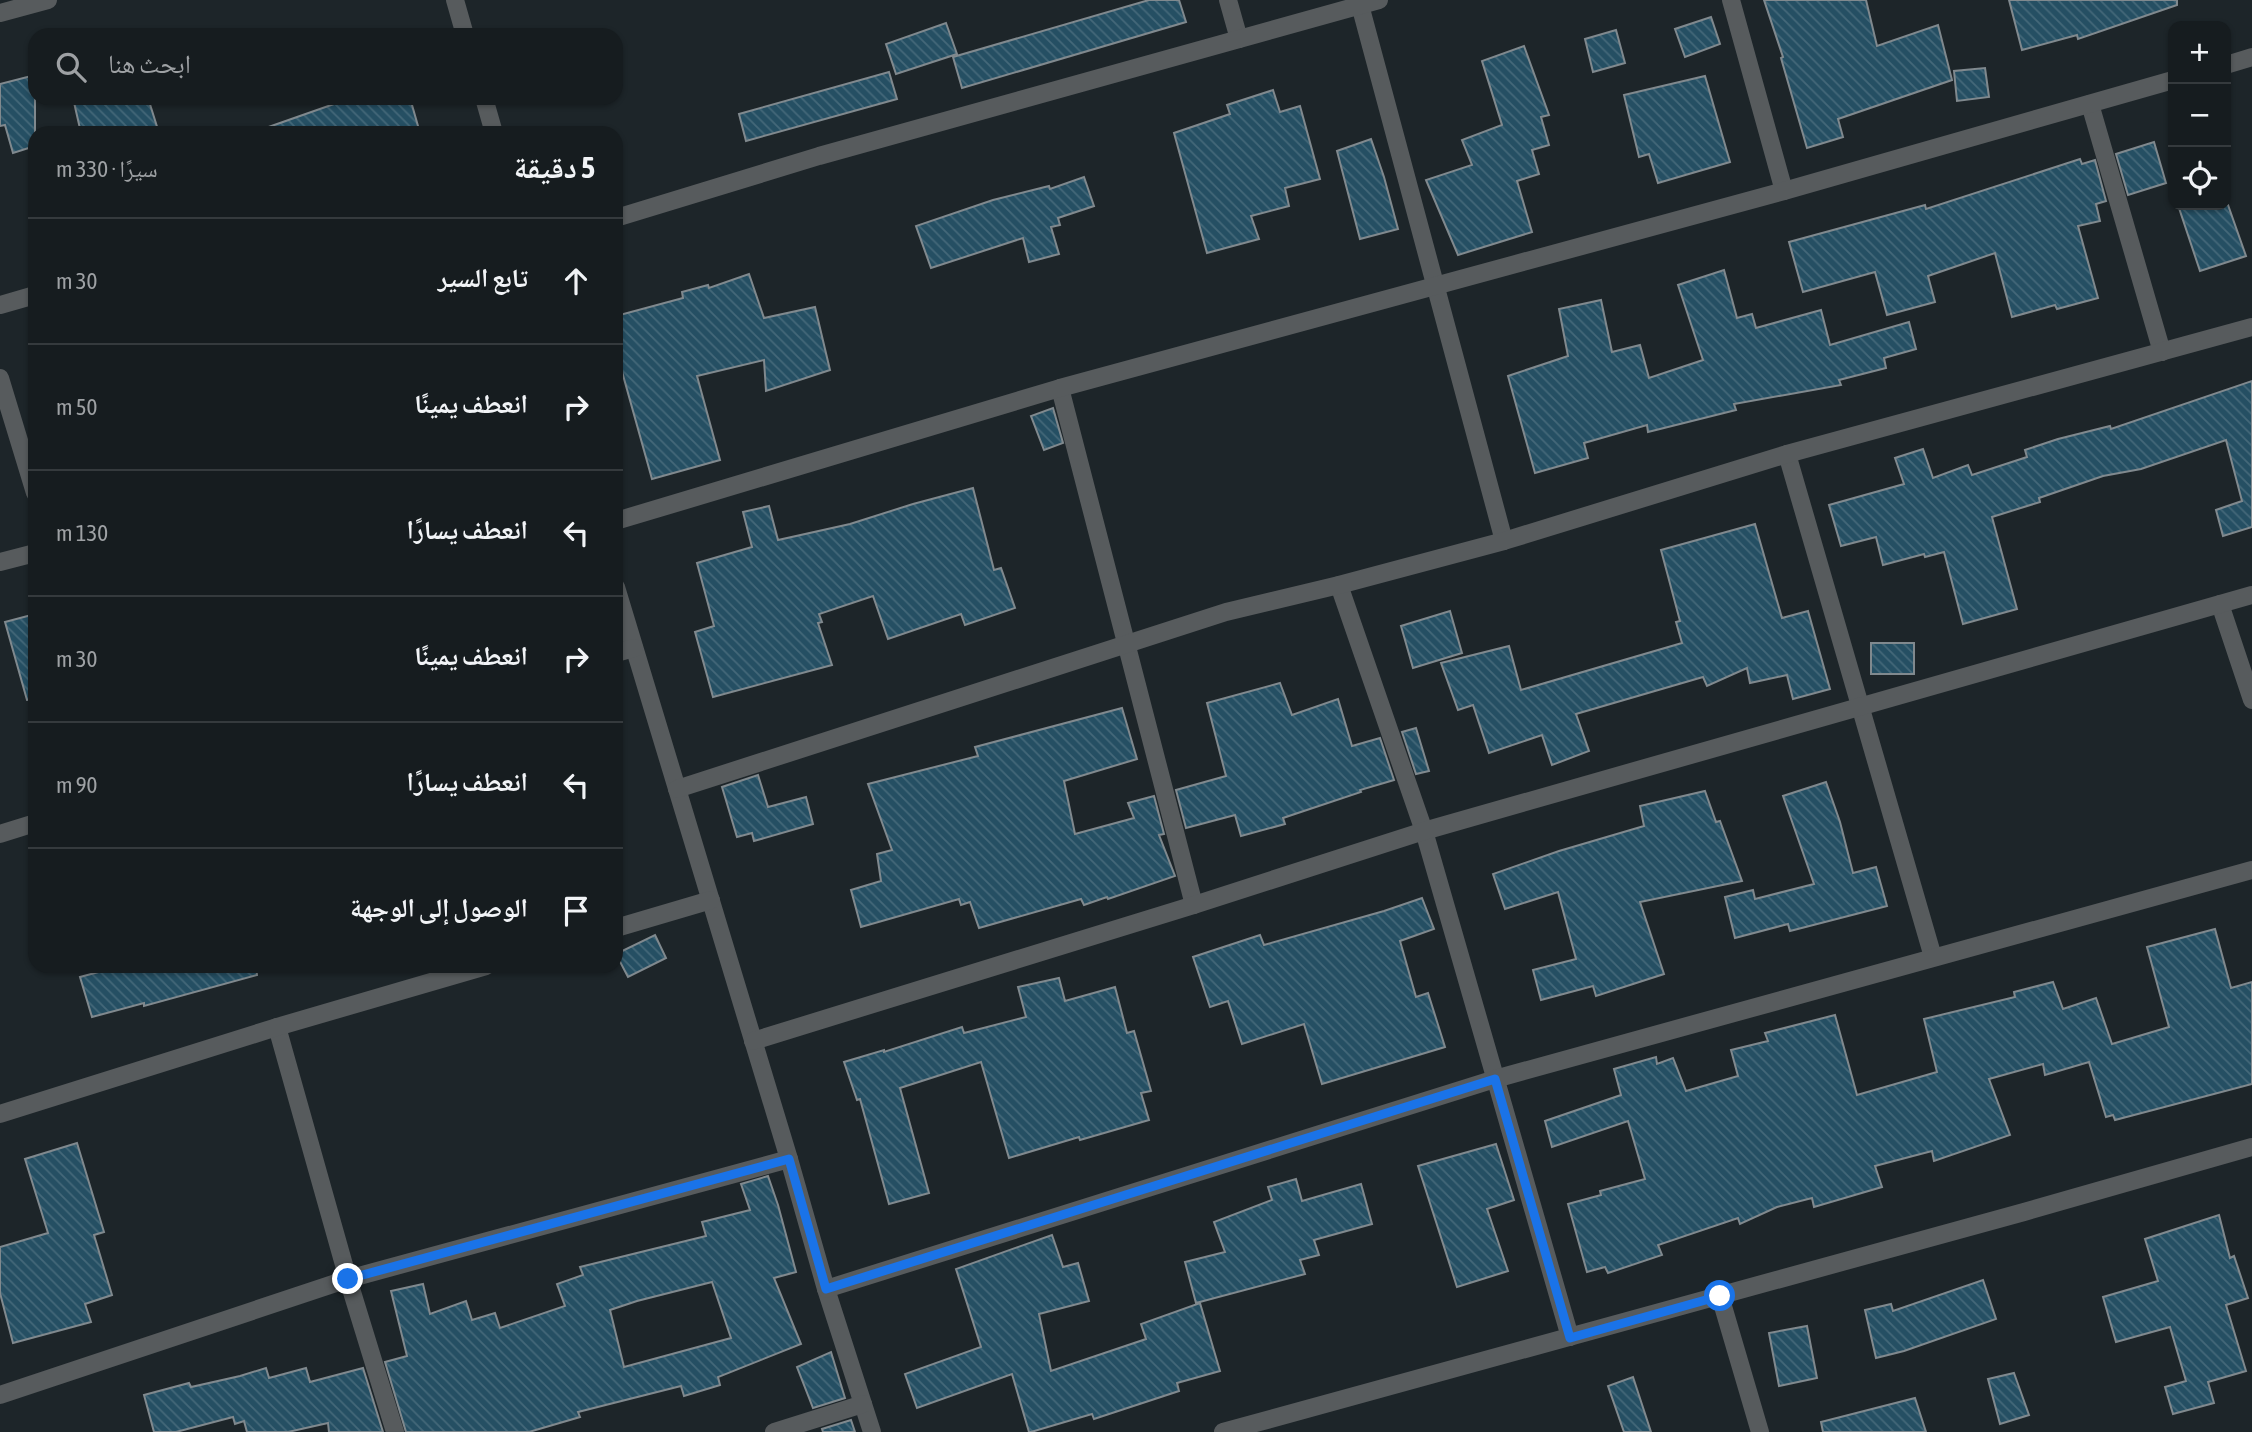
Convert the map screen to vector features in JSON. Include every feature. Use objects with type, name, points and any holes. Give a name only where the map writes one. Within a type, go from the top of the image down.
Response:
[{"type":"street","points":[[0,13],[48,0]]},
{"type":"street","points":[[454,0],[463,28]]},
{"type":"street","points":[[1228,0],[1239,38]]},
{"type":"street","points":[[623,216],[819,156],[1379,0]]},
{"type":"street","points":[[1731,0],[1784,191]]},
{"type":"street","points":[[1360,5],[1504,541]]},
{"type":"street","points":[[2231,63],[2252,57]]},
{"type":"street","points":[[623,519],[1060,388],[1784,191],[2168,81]]},
{"type":"street","points":[[2090,104],[2162,352]]},
{"type":"street","points":[[486,105],[493,126]]},
{"type":"street","points":[[0,305],[28,297]]},
{"type":"street","points":[[677,789],[1227,612],[1504,541],[1787,454],[2252,327]]},
{"type":"street","points":[[0,378],[28,470]]},
{"type":"street","points":[[1060,388],[1194,905]]},
{"type":"street","points":[[1787,454],[1933,957]]},
{"type":"street","points":[[0,562],[28,555]]},
{"type":"street","points":[[1339,585],[1424,831],[1570,1338]]},
{"type":"street","points":[[753,1041],[1424,831],[2252,595]]},
{"type":"street","points":[[2220,604],[2252,700]]},
{"type":"street","points":[[623,611],[826,1289],[872,1432]]},
{"type":"street","points":[[623,651],[634,648]]},
{"type":"street","points":[[0,834],[28,825]]},
{"type":"street","points":[[826,1289],[1495,1079],[2252,870]]},
{"type":"street","points":[[623,926],[711,900]]},
{"type":"street","points":[[0,1114],[277,1027],[462,973]]},
{"type":"street","points":[[277,1027],[348,1279],[395,1432]]},
{"type":"street","points":[[1223,1432],[2252,1147]]},
{"type":"street","points":[[0,1395],[348,1279],[789,1159]]},
{"type":"street","points":[[1720,1296],[1760,1432]]},
{"type":"street","points":[[775,1432],[863,1404]]},
{"type":"building","points":[[1149,0],[1179,0],[1186,22],[962,88],[953,57]]},
{"type":"building","points":[[1764,0],[1866,0],[1877,46],[1938,25],[1952,80],[1838,119],[1843,137],[1807,148],[1781,58],[1783,57]]},
{"type":"building","points":[[2009,0],[2177,0],[2177,5],[2078,39],[2077,35],[2022,50]]},
{"type":"building","points":[[1711,17],[1720,44],[1685,57],[1675,29]]},
{"type":"building","points":[[946,23],[957,54],[896,74],[886,44]]},
{"type":"building","points":[[1616,30],[1625,63],[1593,72],[1585,39]]},
{"type":"building","points":[[1524,46],[1549,115],[1541,117],[1549,145],[1532,150],[1539,174],[1517,181],[1532,232],[1458,255],[1426,180],[1472,165],[1462,140],[1502,125],[1482,61]]},
{"type":"building","points":[[1985,68],[1989,97],[1957,101],[1954,71]]},
{"type":"building","points":[[889,72],[897,99],[746,141],[739,114]]},
{"type":"building","points":[[1705,76],[1730,162],[1658,183],[1649,154],[1639,157],[1624,95]]},
{"type":"building","points":[[28,77],[28,105],[35,105],[35,126],[28,126],[28,148],[13,153],[5,125],[0,126],[0,84]]},
{"type":"building","points":[[1273,90],[1280,112],[1300,106],[1320,179],[1285,188],[1289,206],[1251,216],[1259,239],[1207,253],[1174,133],[1230,114],[1227,105]]},
{"type":"building","points":[[75,105],[150,105],[157,126],[79,126]]},
{"type":"building","points":[[331,105],[412,105],[418,126],[272,126]]},
{"type":"building","points":[[1371,139],[1398,229],[1360,239],[1337,151]]},
{"type":"building","points":[[2154,142],[2166,183],[2128,195],[2116,154]]},
{"type":"building","points":[[2080,159],[2082,164],[2095,160],[2106,201],[2096,204],[2100,221],[2078,226],[2098,298],[2057,309],[2055,305],[2012,317],[1995,253],[1928,276],[1935,302],[1887,315],[1875,272],[1803,292],[1789,242],[1925,205],[1926,209]]},
{"type":"building","points":[[1084,177],[1094,206],[1058,218],[1060,225],[1051,227],[1059,254],[1029,262],[1023,238],[931,268],[916,226],[993,200],[1049,186],[1050,189]]},
{"type":"building","points":[[2180,210],[2230,210],[2246,256],[2200,271]]},
{"type":"building","points":[[1724,270],[1737,318],[1752,314],[1756,328],[1821,310],[1830,345],[1909,322],[1916,349],[1884,358],[1886,368],[1839,380],[1841,385],[1734,404],[1736,410],[1648,432],[1647,425],[1584,443],[1588,458],[1535,473],[1508,376],[1568,356],[1559,309],[1601,300],[1612,352],[1640,345],[1649,378],[1703,360],[1678,285]]},
{"type":"building","points":[[749,274],[764,318],[815,307],[830,370],[766,391],[764,360],[697,376],[720,460],[652,479],[623,375],[623,314],[683,298],[682,292],[708,285],[709,288]]},
{"type":"building","points":[[2252,381],[2252,527],[2223,536],[2216,510],[2242,501],[2226,440],[2141,469],[2103,476],[2039,498],[2040,502],[1992,517],[2017,609],[1963,624],[1944,552],[1925,557],[1924,554],[1883,565],[1876,537],[1841,546],[1829,505],[1904,484],[1895,458],[1923,449],[1933,478],[1968,465],[1972,475],[2027,457],[2025,450],[2110,426],[2111,429]]},
{"type":"building","points":[[1053,408],[1063,443],[1044,450],[1031,416]]},
{"type":"building","points":[[973,488],[994,570],[1001,568],[1015,608],[965,625],[961,614],[888,639],[873,596],[819,614],[822,622],[818,623],[832,665],[713,697],[695,632],[714,626],[697,563],[752,547],[743,512],[769,506],[778,540],[850,524]]},
{"type":"building","points":[[1755,524],[1782,618],[1808,611],[1830,689],[1793,699],[1787,675],[1750,683],[1747,668],[1707,686],[1703,677],[1576,714],[1589,751],[1552,765],[1542,735],[1489,753],[1473,705],[1458,710],[1441,663],[1509,646],[1521,690],[1682,643],[1676,622],[1680,621],[1661,550]]},
{"type":"building","points":[[1450,611],[1462,653],[1413,668],[1401,626]]},
{"type":"building","points":[[28,616],[28,700],[27,700],[5,622]]},
{"type":"building","points":[[1871,643],[1914,643],[1914,674],[1871,674]]},
{"type":"building","points":[[1280,683],[1292,715],[1338,699],[1352,746],[1380,738],[1394,780],[1283,818],[1285,824],[1241,836],[1235,815],[1186,828],[1176,790],[1226,776],[1207,703]]},
{"type":"building","points":[[1122,708],[1137,759],[1064,781],[1075,834],[1134,818],[1128,803],[1154,796],[1164,834],[1159,835],[1175,876],[1108,899],[1107,897],[1084,905],[1081,899],[979,928],[970,902],[961,905],[959,899],[861,927],[851,890],[881,881],[877,854],[892,850],[868,784],[978,756],[975,747]]},
{"type":"building","points":[[1416,728],[1429,771],[1416,774],[1402,732]]},
{"type":"building","points":[[758,775],[768,807],[806,797],[813,824],[754,841],[752,833],[737,837],[722,787]]},
{"type":"building","points":[[1826,782],[1853,873],[1876,867],[1887,906],[1790,931],[1788,924],[1735,938],[1725,897],[1753,890],[1755,899],[1814,884],[1783,796]]},
{"type":"building","points":[[1705,791],[1716,822],[1720,821],[1742,881],[1640,902],[1664,974],[1596,996],[1593,986],[1541,1000],[1533,970],[1576,959],[1558,892],[1505,909],[1493,874],[1644,826],[1640,806]]},
{"type":"building","points":[[1422,898],[1434,929],[1400,941],[1416,997],[1428,993],[1445,1047],[1322,1084],[1304,1024],[1242,1044],[1228,1001],[1210,1007],[1193,957],[1260,935],[1264,945]]},
{"type":"building","points":[[2215,929],[2231,988],[2252,982],[2252,1084],[2115,1120],[2113,1115],[2106,1117],[2089,1062],[2045,1075],[2043,1064],[1989,1079],[2010,1135],[1934,1161],[1932,1151],[1875,1166],[1882,1187],[1814,1207],[1812,1198],[1777,1207],[1740,1224],[1738,1218],[1658,1245],[1662,1255],[1608,1273],[1605,1267],[1587,1272],[1568,1204],[1601,1195],[1600,1191],[1645,1179],[1628,1121],[1552,1147],[1545,1121],[1621,1095],[1614,1069],[1656,1057],[1657,1064],[1673,1058],[1686,1091],[1738,1076],[1731,1050],[1768,1041],[1765,1033],[1835,1015],[1857,1095],[1937,1072],[1924,1019],[2015,997],[2014,992],[2053,982],[2063,1009],[2096,998],[2112,1044],[2169,1027],[2147,947]]},
{"type":"building","points":[[655,935],[666,958],[628,977],[623,967],[623,951]]},
{"type":"building","points":[[95,973],[257,975],[144,1006],[144,1003],[92,1017],[80,977]]},
{"type":"building","points":[[1059,978],[1065,1001],[1115,987],[1127,1033],[1134,1031],[1151,1091],[1141,1093],[1149,1120],[1009,1158],[981,1062],[900,1088],[929,1193],[889,1204],[860,1099],[857,1100],[844,1062],[962,1027],[964,1033],[1026,1017],[1018,987]]},
{"type":"building","points":[[77,1143],[104,1232],[94,1235],[112,1295],[85,1304],[91,1322],[13,1343],[0,1293],[0,1247],[48,1233],[25,1159]]},
{"type":"building","points":[[1496,1144],[1514,1200],[1487,1209],[1508,1271],[1457,1287],[1418,1166]]},
{"type":"building","points":[[768,1176],[796,1272],[774,1278],[801,1344],[718,1377],[720,1385],[684,1396],[681,1386],[578,1412],[580,1417],[529,1432],[406,1432],[385,1362],[407,1356],[391,1291],[423,1284],[430,1314],[466,1301],[472,1320],[495,1313],[500,1328],[565,1306],[557,1284],[583,1275],[580,1267],[706,1236],[702,1222],[750,1210],[741,1184]],"holes":[[[712,1282],[731,1338],[624,1367],[610,1310]]]},
{"type":"building","points":[[1296,1179],[1302,1201],[1361,1184],[1372,1224],[1314,1240],[1319,1255],[1300,1260],[1305,1274],[1196,1303],[1185,1262],[1225,1252],[1214,1222],[1272,1200],[1268,1187]]},
{"type":"building","points":[[2219,1215],[2230,1258],[2234,1256],[2248,1298],[2226,1305],[2246,1371],[2208,1382],[2214,1403],[2173,1414],[2165,1387],[2186,1381],[2170,1327],[2116,1342],[2103,1297],[2158,1281],[2145,1239]]},
{"type":"building","points":[[1052,1235],[1063,1267],[1078,1263],[1089,1301],[1039,1314],[1051,1371],[1146,1339],[1141,1324],[1200,1303],[1220,1371],[1177,1383],[1179,1391],[1094,1419],[1092,1414],[1031,1432],[1012,1374],[917,1408],[905,1374],[981,1347],[956,1269]]},
{"type":"building","points":[[1983,1280],[1996,1319],[1876,1358],[1865,1310],[1891,1304],[1893,1311]]},
{"type":"building","points":[[1807,1326],[1817,1378],[1779,1386],[1769,1333]]},
{"type":"building","points":[[831,1352],[845,1398],[813,1408],[797,1367]]},
{"type":"building","points":[[266,1368],[269,1378],[306,1368],[310,1382],[363,1368],[383,1432],[329,1432],[328,1423],[288,1432],[247,1432],[244,1421],[235,1424],[233,1417],[176,1432],[154,1432],[144,1395],[189,1383],[191,1387]]},
{"type":"building","points":[[2014,1373],[2029,1415],[2000,1424],[1988,1379]]},
{"type":"building","points":[[1633,1377],[1651,1432],[1624,1432],[1608,1386]]},
{"type":"building","points":[[1915,1398],[1926,1432],[1823,1432],[1821,1422]]},
{"type":"building","points":[[851,1420],[855,1432],[823,1432],[822,1429]]},
{"type":"route","points":[[348,1279],[789,1159],[826,1289],[1495,1079],[1570,1338],[1720,1296]]}]
